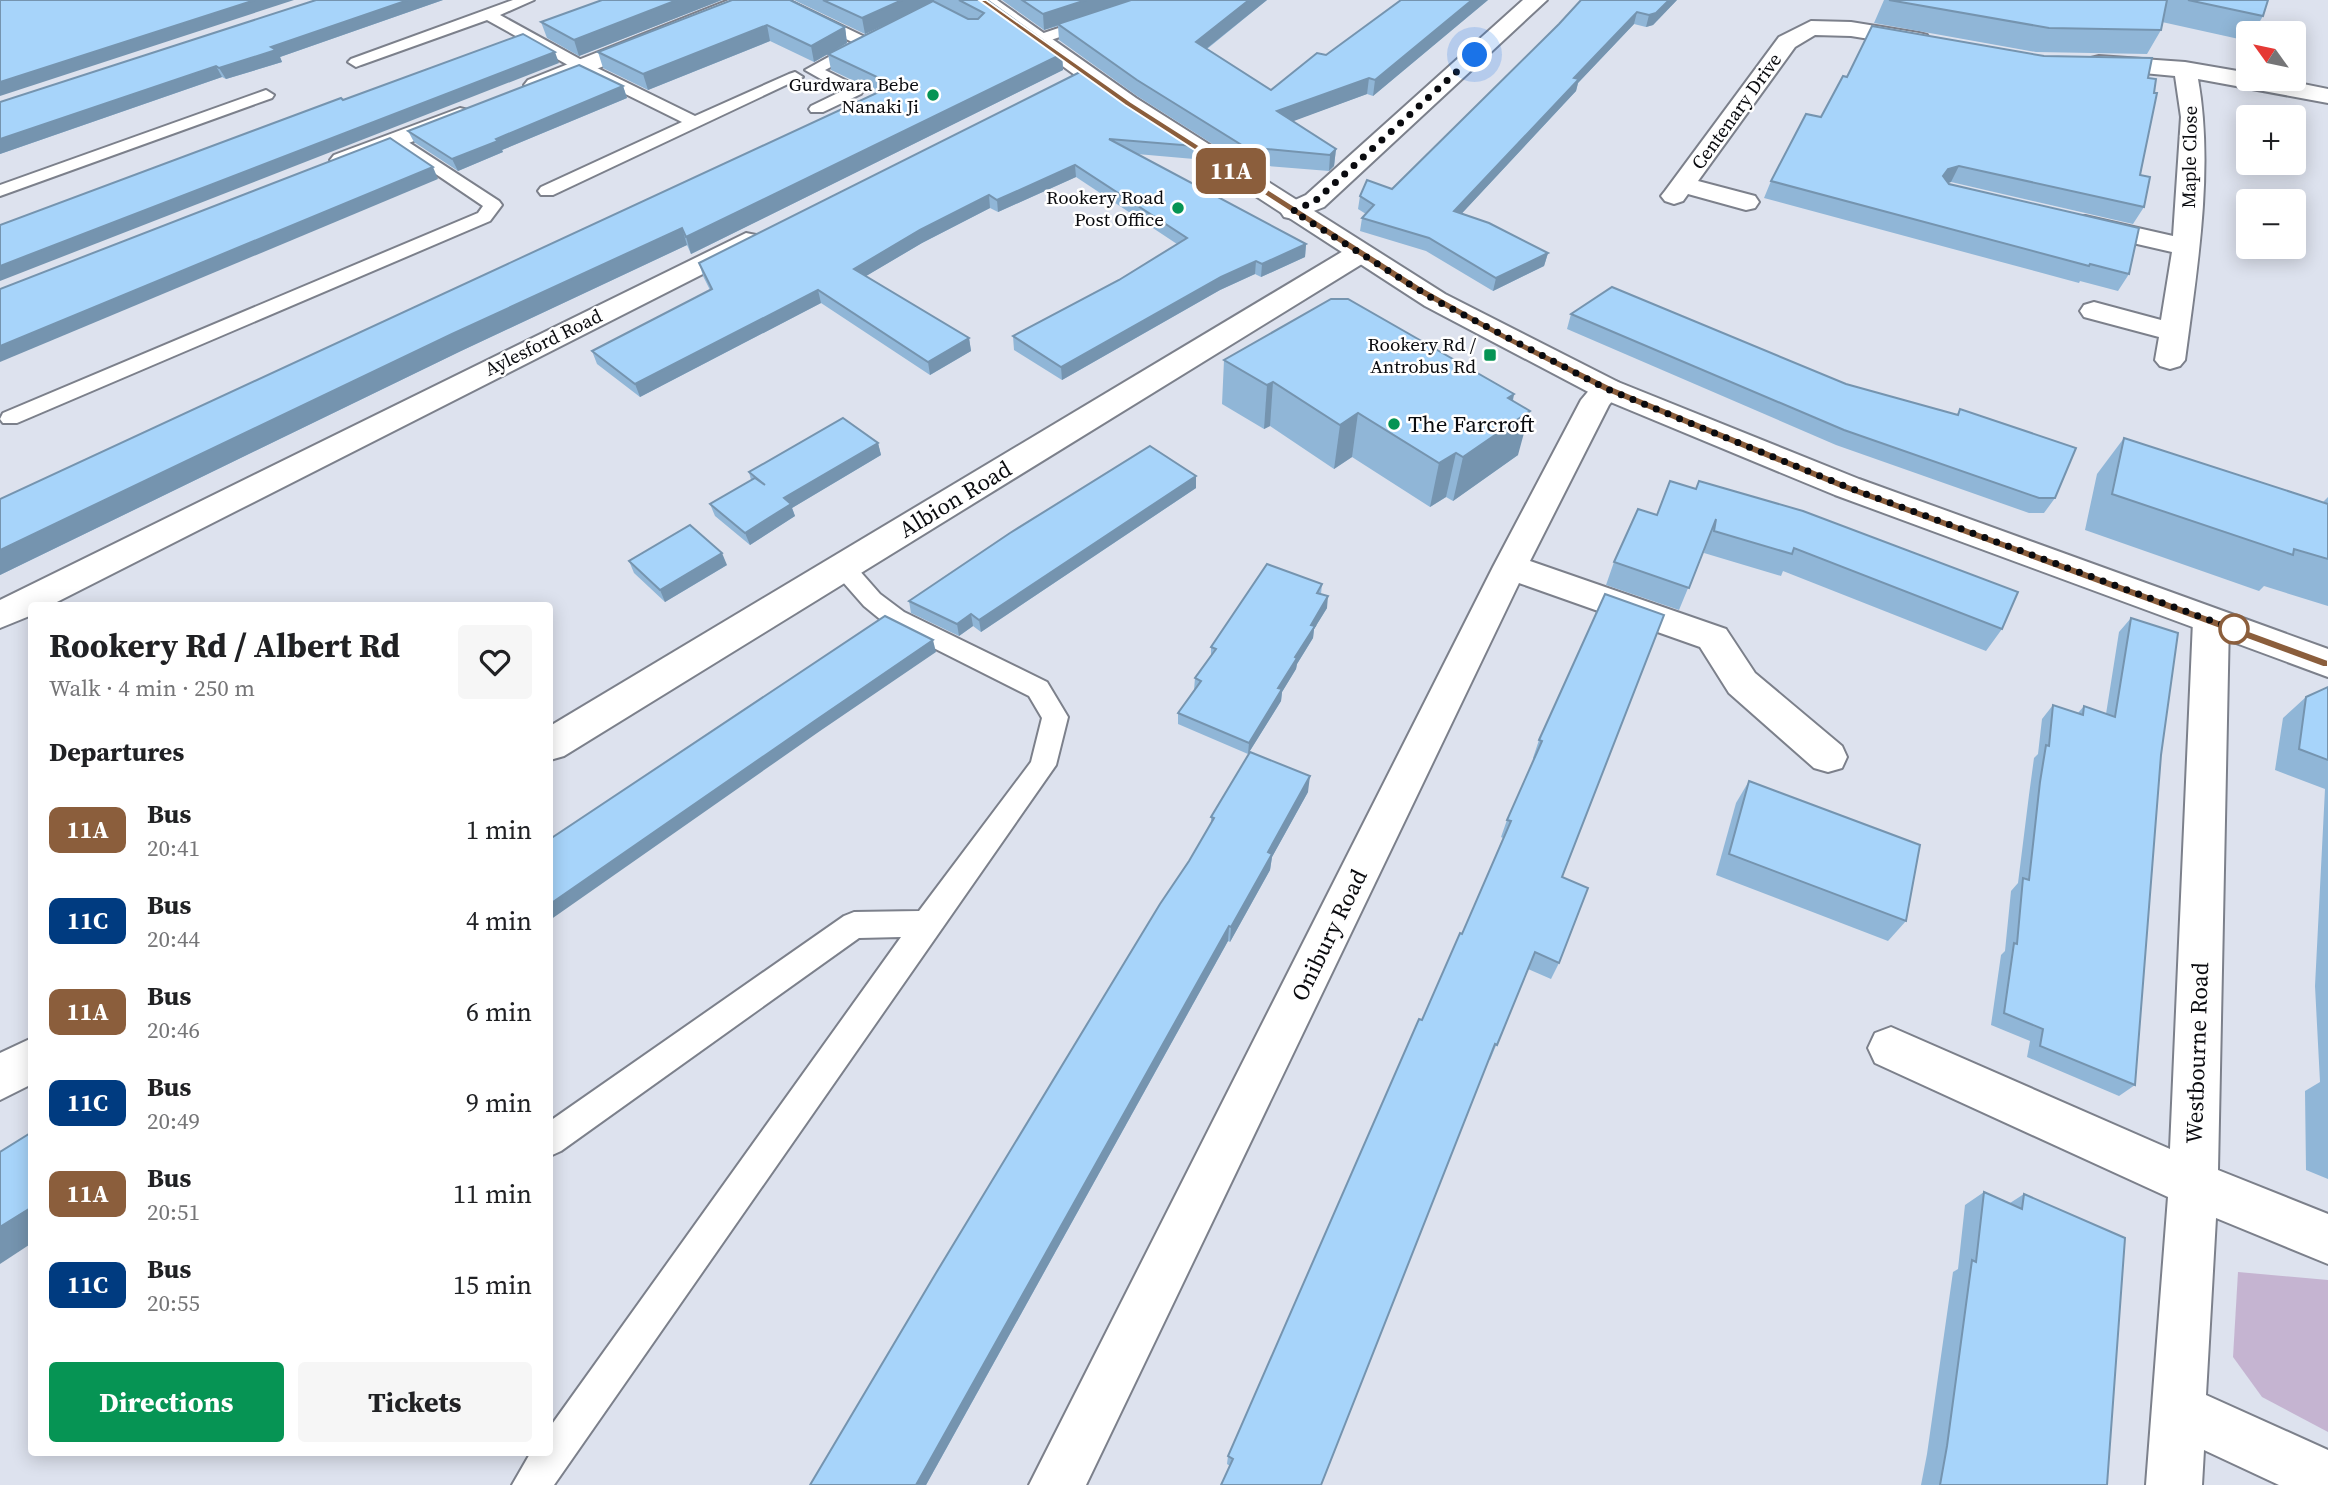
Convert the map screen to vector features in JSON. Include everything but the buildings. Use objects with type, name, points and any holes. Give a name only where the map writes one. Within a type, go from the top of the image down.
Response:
[{"type":"street","points":[[508,96],[748,0]]},
{"type":"street","points":[[983,0],[1128,103],[1435,300],[1607,389],[1835,483],[2328,663]]},
{"type":"street","points":[[1293,211],[1315,201],[1536,0]]},
{"type":"street","name":"Centenary Drive","points":[[1746,202],[1679,190],[1787,42],[1811,28],[1851,29],[1941,45]]},
{"type":"street","points":[[2075,63],[2151,64],[2328,96]]},
{"type":"street","name":"Maple Close","points":[[2170,360],[2186,247],[2193,117],[2185,69]]},
{"type":"street","points":[[1057,85],[1086,72]]},
{"type":"street","points":[[320,169],[484,105]]},
{"type":"street","points":[[2055,217],[2186,247]]},
{"type":"street","name":"Aylesford Road","points":[[0,615],[774,228]]},
{"type":"street","name":"Albion Road","points":[[553,743],[1360,253]]},
{"type":"street","points":[[2094,311],[2173,332]]},
{"type":"street","name":"Onibury Road","points":[[1058,1485],[1510,567],[1596,400],[1607,389]]},
{"type":"street","points":[[1510,567],[1713,638],[1742,683],[1828,757]]},
{"type":"street","name":"Westbourne Road","points":[[2174,1485],[2193,1184],[2211,621]]},
{"type":"street","points":[[1891,1048],[2193,1184],[2328,1239]]},
{"type":"street","points":[[0,1078],[28,1061]]},
{"type":"street","points":[[2178,1410],[2328,1479]]},
{"type":"lane","points":[[356,62],[527,0]]},
{"type":"lane","points":[[776,0],[865,43]]},
{"type":"lane","points":[[1040,39],[1155,0]]},
{"type":"lane","points":[[488,14],[583,66],[695,122]]},
{"type":"lane","points":[[817,109],[855,91],[813,70],[900,26]]},
{"type":"lane","points":[[547,191],[795,77]]},
{"type":"lane","points":[[0,191],[266,94]]},
{"type":"lane","points":[[10,418],[484,217],[493,205],[396,139]]},
{"type":"lane","points":[[553,1454],[927,924],[1043,765],[1055,717],[1038,689],[895,618],[872,600],[843,567]]},
{"type":"lane","points":[[553,1138],[854,925],[927,924]]},
{"type":"lane","points":[[531,1485],[551,1456]]},
{"type":"shaded area","points":[[2238,1272],[2328,1280],[2328,1432],[2262,1397],[2233,1357]]},
{"type":"bus line","name":"11A","points":[[983,0],[1128,103],[1435,300],[1607,389],[1847,487],[2328,663]]},
{"type":"place","name":"Gurdwara Bebe Nanaki Ji","points":[[933,95]]},
{"type":"place","name":"Rookery Road Post Office","points":[[1178,208]]},
{"type":"place","name":"Rookery Rd / Antrobus Rd","points":[[1490,355]]},
{"type":"place","name":"The Farcroft","points":[[1394,424]]},
{"type":"route","points":[[1475,55],[1315,201],[1293,211],[1435,300],[1607,389],[1847,487],[2234,629]]}]
